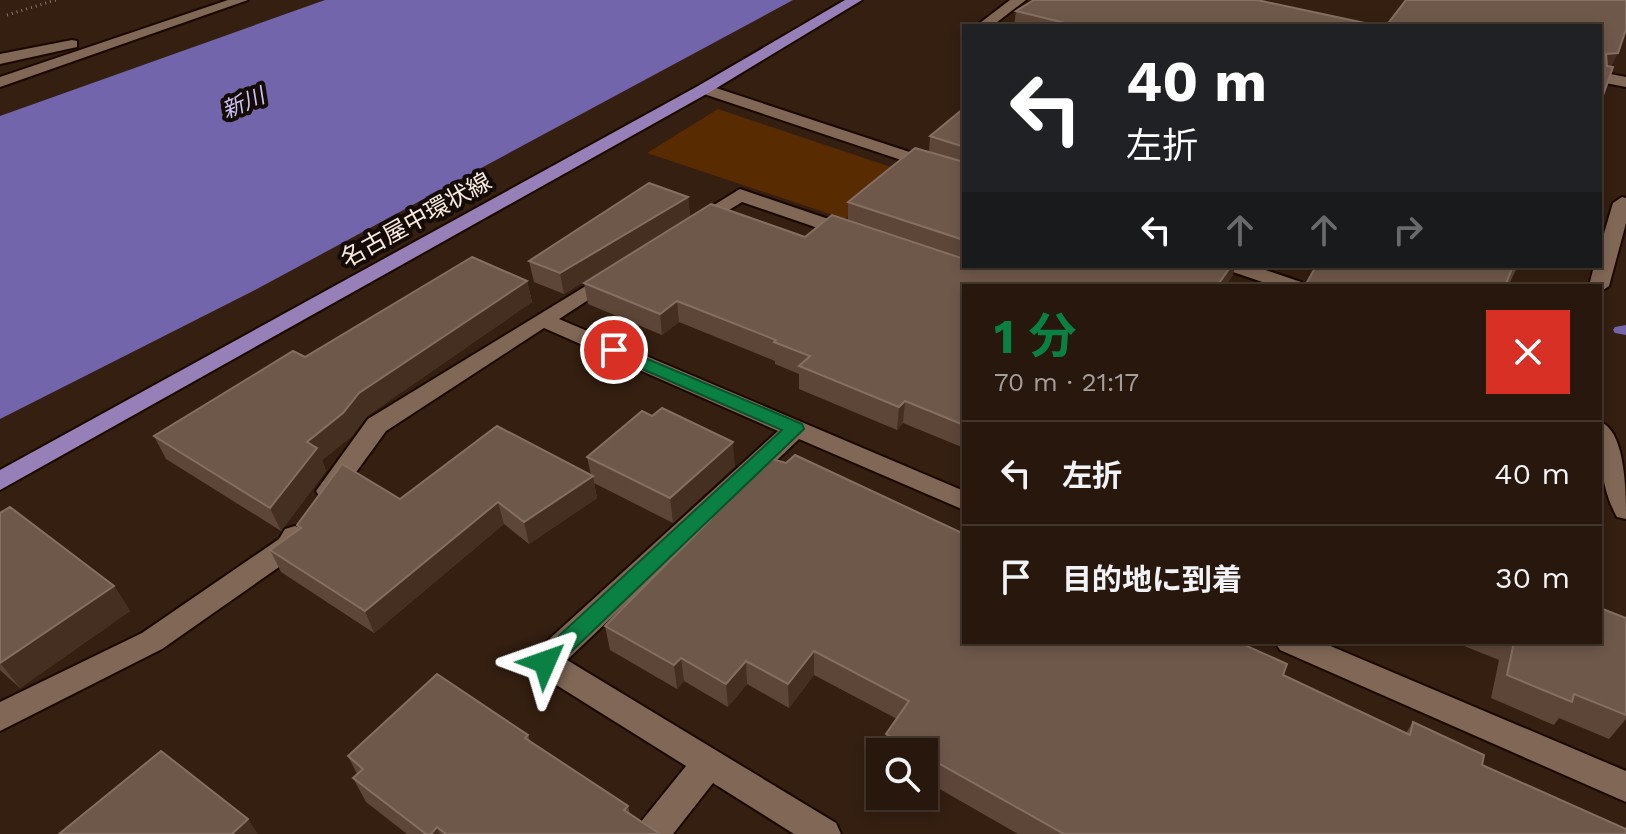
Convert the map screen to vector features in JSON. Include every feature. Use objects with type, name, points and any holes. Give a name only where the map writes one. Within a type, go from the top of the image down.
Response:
[{"type":"main road","name":"名古屋中環状線","points":[[0,481],[704,89],[855,0]]},
{"type":"street","points":[[0,82],[241,0]]},
{"type":"street","points":[[986,24],[1019,0]]},
{"type":"street","points":[[0,59],[150,32]]},
{"type":"street","points":[[1602,77],[1626,82]]},
{"type":"street","points":[[704,89],[962,175]]},
{"type":"street","points":[[675,236],[740,195],[883,244]]},
{"type":"street","points":[[1600,284],[1624,204],[1602,198]]},
{"type":"street","points":[[0,717],[152,641],[289,546],[377,425],[636,260]]},
{"type":"street","points":[[1240,268],[1288,284]]},
{"type":"street","points":[[543,320],[962,500]]},
{"type":"street","points":[[795,429],[545,662],[824,834]]},
{"type":"street","points":[[1602,439],[1615,497]]},
{"type":"street","points":[[1295,644],[1626,787]]},
{"type":"street","points":[[652,834],[709,763]]},
{"type":"path","points":[[0,17],[56,0]]},
{"type":"shaded area","points":[[718,109],[903,171],[845,219],[647,153]]},
{"type":"water","name":"新川","points":[[325,0],[793,0],[255,290],[0,419],[0,116]]},
{"type":"building","points":[[1034,0],[1257,0],[1370,24],[1069,24],[1016,11]]},
{"type":"building","points":[[1406,0],[1626,0],[1626,29],[1618,53],[1606,54],[1607,66],[1613,67],[1602,98],[1602,24],[1388,24]]},
{"type":"building","points":[[962,110],[962,146],[930,136]]},
{"type":"building","points":[[915,148],[962,161],[962,239],[848,202]]},
{"type":"building","points":[[649,183],[688,197],[560,273],[529,261]]},
{"type":"building","points":[[711,204],[805,237],[832,215],[962,258],[962,268],[1230,268],[1218,284],[962,284],[962,424],[905,401],[899,407],[799,366],[810,356],[677,301],[660,314],[584,283]]},
{"type":"building","points":[[472,257],[527,281],[359,393],[343,413],[307,442],[317,448],[270,508],[154,436],[293,351],[305,357]]},
{"type":"building","points":[[1315,268],[1512,268],[1506,284],[1306,284]]},
{"type":"building","points":[[662,408],[733,442],[670,498],[587,457],[642,411],[652,416]]},
{"type":"building","points":[[497,426],[593,476],[524,522],[498,502],[365,611],[270,550],[301,528],[297,525],[342,464],[400,499]]},
{"type":"building","points":[[795,455],[962,533],[962,644],[1242,644],[1287,664],[1283,675],[1410,735],[1413,722],[1484,755],[1482,765],[1626,829],[1626,834],[1064,834],[938,763],[938,738],[893,738],[886,734],[909,701],[814,651],[788,684],[746,661],[726,684],[681,658],[674,665],[605,626],[711,519],[698,513],[760,456],[786,463]]},
{"type":"building","points":[[10,507],[114,586],[0,663],[0,513]]},
{"type":"building","points":[[1602,609],[1626,618],[1626,715],[1574,694],[1572,702],[1507,675],[1514,644],[1602,644]]},
{"type":"building","points":[[437,674],[528,735],[525,738],[628,806],[624,810],[660,834],[446,834],[437,827],[431,834],[426,834],[353,778],[363,769],[348,756]]},
{"type":"building","points":[[161,751],[248,819],[232,834],[59,834]]},
{"type":"waterway","points":[[1621,330],[1626,330]]},
{"type":"route","points":[[545,662],[795,429],[614,350]]}]
